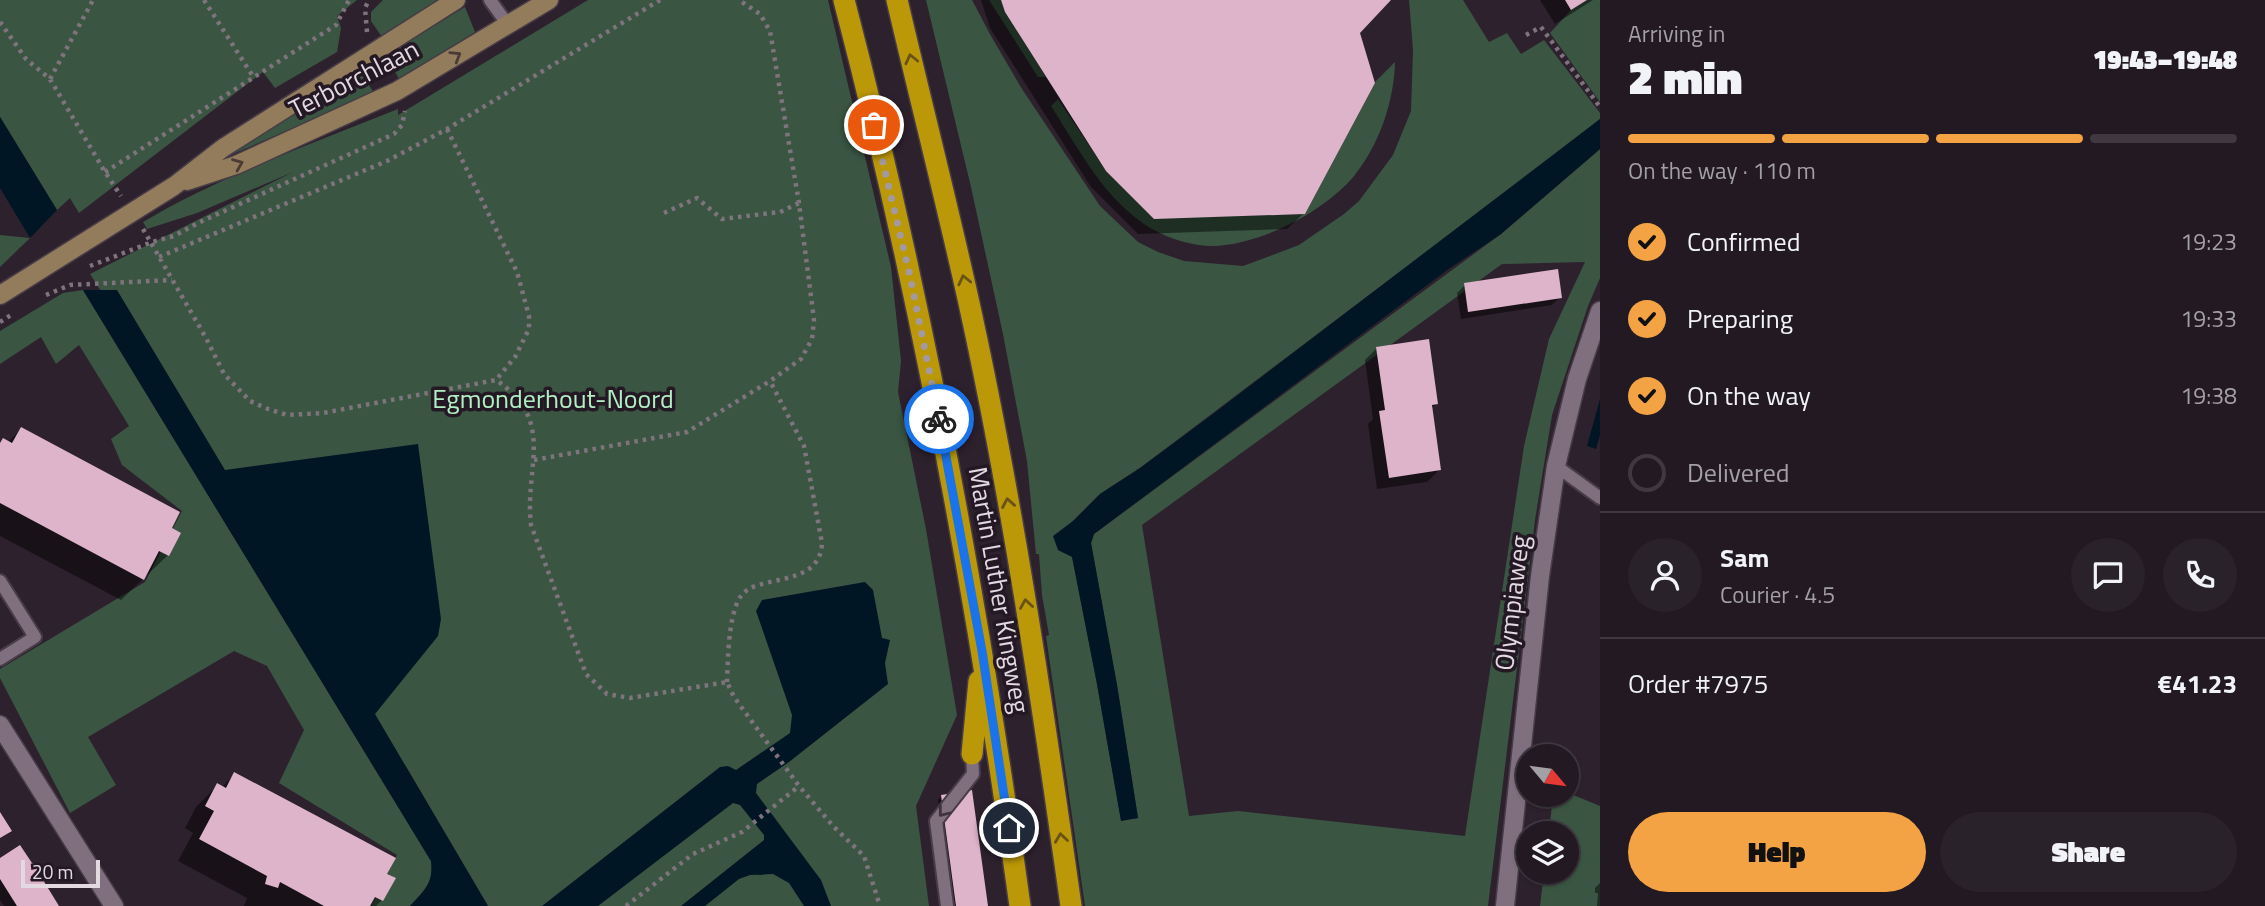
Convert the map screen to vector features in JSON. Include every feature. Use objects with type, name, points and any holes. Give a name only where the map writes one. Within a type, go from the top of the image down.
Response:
[{"type":"highway","name":"Martin Luther Kingweg","points":[[844,0],[910,276],[954,496],[982,651],[1020,906]]},
{"type":"highway","name":"Martin Luther Kingweg","points":[[897,0],[967,294],[997,440],[1029,624],[1071,906]]},
{"type":"highway","points":[[972,754],[982,651]]},
{"type":"street","name":"Terborchlaan","points":[[0,295],[174,186],[223,148],[370,48],[456,0]]},
{"type":"street","name":"Terborchlaan","points":[[174,186],[236,165],[397,91],[549,0]]},
{"type":"street","name":"Olympiaweg","points":[[1505,906],[1539,590],[1556,466],[1577,379],[1600,312]]},
{"type":"street","points":[[0,725],[114,906]]},
{"type":"lane","points":[[490,0],[508,25]]},
{"type":"lane","points":[[1556,466],[1600,498]]},
{"type":"lane","points":[[0,581],[35,637],[0,659]]},
{"type":"lane","points":[[947,906],[936,821],[973,774],[972,754]]},
{"type":"path","points":[[50,79],[93,0]]},
{"type":"path","points":[[204,0],[254,78]]},
{"type":"path","points":[[0,22],[26,59],[50,79],[104,172],[335,26],[349,0]]},
{"type":"path","points":[[369,0],[365,8],[370,48]]},
{"type":"path","points":[[159,257],[387,161],[447,129],[660,0]]},
{"type":"path","points":[[534,460],[687,432],[802,359],[812,340],[814,320],[799,203],[770,31],[760,14],[739,0]]},
{"type":"path","points":[[1526,35],[1541,27],[1599,106]]},
{"type":"path","points":[[47,265],[91,266],[174,236],[394,134],[402,125],[405,113],[404,104],[397,91]]},
{"type":"path","points":[[152,242],[224,374],[250,401],[268,409],[287,415],[323,413],[496,380],[515,357],[529,329],[530,316],[517,272],[447,129]]},
{"type":"path","points":[[664,213],[696,198],[722,219],[780,212],[799,203]]},
{"type":"path","points":[[41,296],[71,285],[172,280]]},
{"type":"path","points":[[0,322],[20,309]]},
{"type":"path","points":[[496,380],[510,390],[528,412],[535,442],[529,505],[531,526],[586,674],[607,694],[630,698],[727,682]]},
{"type":"path","points":[[770,381],[804,446],[822,543],[821,553],[806,571],[776,582],[751,587],[742,593],[737,601],[730,632],[727,682],[734,697],[799,786],[833,826],[864,856],[880,906]]},
{"type":"path","points":[[626,906],[693,854],[742,832],[799,786]]},
{"type":"green space","points":[[0,0],[357,0],[337,16],[341,28],[337,52],[275,88],[263,72],[79,213],[70,198],[57,210],[0,117]]},
{"type":"green space","points":[[383,0],[440,0],[382,37],[371,21],[371,12]]},
{"type":"green space","name":"Egmonderhout-Noord","points":[[588,0],[828,0],[891,267],[901,361],[898,392],[926,529],[957,715],[916,806],[929,906],[488,906],[408,770],[90,274],[293,172],[197,213],[147,229],[143,222],[173,205],[268,161],[398,109],[398,115]]},
{"type":"green space","points":[[926,0],[972,0],[1022,89],[1100,206],[1138,242],[1184,261],[1243,266],[1299,245],[1359,201],[1393,155],[1411,111],[1413,50],[1409,0],[1463,0],[1489,42],[1507,33],[1521,54],[1544,40],[1600,113],[1600,119],[1569,144],[1140,468],[1100,494],[1073,521],[1058,550],[1072,556],[1121,820],[1138,818],[1091,543],[1094,534],[1501,234],[1600,149],[1600,278],[1552,415],[1535,520],[1488,906],[1085,906],[1046,636],[1049,635],[1039,554],[1036,554],[1027,461],[971,187]],"holes":[[[1585,262],[1549,339],[1524,446],[1465,836],[1238,811],[1189,816],[1142,525],[1502,264]]]},
{"type":"green space","points":[[989,0],[1001,0],[1005,12],[1046,77],[1038,77]]},
{"type":"green space","points":[[1587,0],[1600,0],[1600,102],[1550,33],[1571,10]]},
{"type":"green space","points":[[465,7],[475,32],[399,79],[386,55]]},
{"type":"green space","points":[[1395,62],[1392,92],[1384,122],[1371,151],[1354,176],[1309,214],[1270,233],[1231,244],[1205,246],[1181,241],[1159,233],[1135,218],[1095,174],[1051,106],[1058,99],[1105,169],[1154,218],[1305,214],[1376,81]]},
{"type":"green space","points":[[360,71],[374,93],[219,160]]},
{"type":"green space","points":[[0,235],[30,238],[0,267]]},
{"type":"green space","points":[[83,290],[431,861],[429,881],[410,906],[371,906],[397,855],[279,783],[304,730],[267,666],[234,651],[88,737],[116,785],[70,813],[0,678],[0,669],[145,582],[182,511],[122,465],[111,439],[129,426],[79,345],[56,364],[41,337],[0,364],[0,331],[63,293]]},
{"type":"green space","points":[[1579,797],[1600,806],[1600,906],[1540,906],[1543,884],[1579,884],[1579,821],[1550,821],[1552,807],[1579,807]]},
{"type":"water","points":[[0,117],[57,210],[30,238],[0,188]]},
{"type":"water","points":[[1600,119],[1600,149],[1501,234],[1450,268],[1094,534],[1091,543],[1138,818],[1121,821],[1072,557],[1058,550],[1053,536],[1073,521],[1100,494],[1209,417]]},
{"type":"water","points":[[83,290],[117,290],[225,470],[418,444],[441,619],[438,636],[375,714],[488,906],[410,906],[429,881],[431,861]]},
{"type":"water","points":[[1600,399],[1600,435],[1596,449],[1587,446]]},
{"type":"water","points":[[865,582],[873,590],[882,638],[890,640],[885,663],[888,684],[757,784],[756,793],[821,880],[831,906],[804,906],[789,883],[773,874],[750,875],[739,879],[705,906],[681,906],[764,840],[764,835],[740,805],[733,803],[598,906],[542,906],[720,767],[728,766],[736,770],[790,733],[792,715],[756,611],[762,600]]},
{"type":"building","points":[[1001,0],[1391,0],[1360,33],[1375,83],[1305,214],[1154,219],[1106,171],[1005,12]]},
{"type":"building","points":[[1565,0],[1587,0],[1571,10]]},
{"type":"building","points":[[1558,269],[1562,298],[1468,312],[1464,283]]},
{"type":"building","points":[[1429,339],[1438,404],[1432,405],[1441,470],[1389,478],[1379,411],[1385,410],[1376,347]]},
{"type":"building","points":[[21,427],[180,512],[172,528],[181,533],[169,556],[159,551],[144,580],[0,503],[0,443],[3,438],[12,443]]},
{"type":"building","points":[[234,772],[396,858],[387,874],[396,878],[383,901],[375,897],[370,906],[324,906],[280,882],[278,888],[265,884],[267,876],[199,839],[214,811],[205,806],[217,783],[226,788]]},
{"type":"building","points":[[972,790],[988,906],[956,906],[941,795]]},
{"type":"building","points":[[0,812],[12,831],[0,838]]},
{"type":"building","points":[[20,845],[32,863],[38,864],[42,869],[40,875],[59,906],[17,906],[0,879],[0,858]]},
{"type":"way so far","points":[[874,125],[910,276],[939,419]]},
{"type":"route","points":[[939,419],[982,651],[1009,828]]}]
